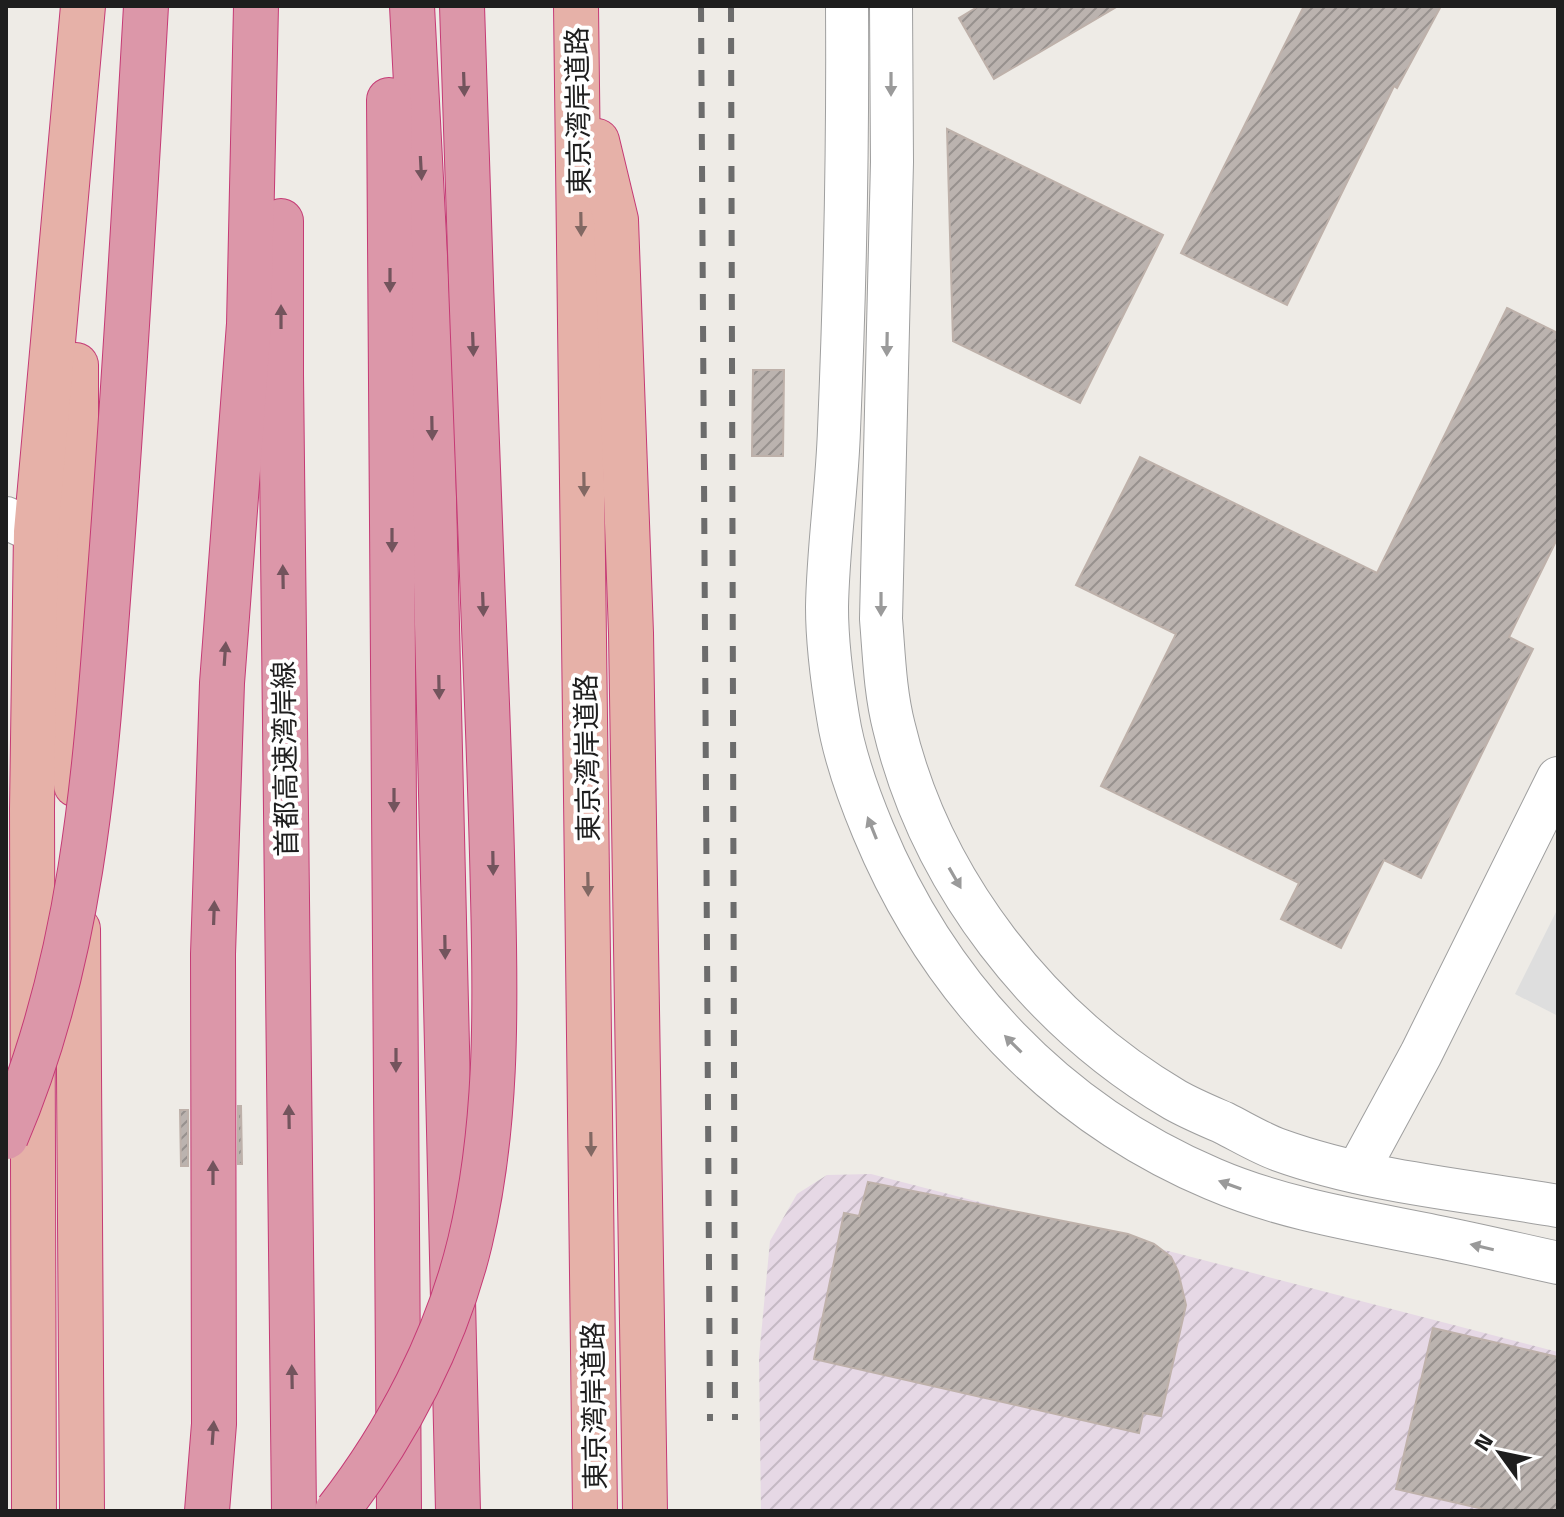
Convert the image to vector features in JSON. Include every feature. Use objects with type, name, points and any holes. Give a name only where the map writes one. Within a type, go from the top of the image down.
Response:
[{"type":"highway","points":[[34,1511],[32,809],[21,525],[83,6]]},
{"type":"highway","points":[[82,1511],[75,433],[83,6]]},
{"type":"highway","points":[[6,1137],[28,1086],[47,1028],[62,971],[85,849],[102,692],[119,466],[146,6]]},
{"type":"highway","points":[[207,1511],[214,1424],[214,922],[222,683],[249,324],[256,6]]},
{"type":"highway","name":"首都高速湾岸線","points":[[282,6],[281,375],[294,1511]]},
{"type":"highway","points":[[389,6],[399,1511]]},
{"type":"highway","points":[[412,6],[431,371],[458,1511]]},
{"type":"highway","points":[[337,1511],[385,1440],[421,1375],[449,1310],[469,1245],[483,1180],[490,1111],[495,1038],[493,861],[462,6]]},
{"type":"highway","name":"東京湾岸道路","points":[[576,6],[595,1511]]},
{"type":"highway","points":[[577,57],[616,220],[631,633],[645,1511]]},
{"type":"street","points":[[847,6],[848,170],[839,435],[827,608],[838,721],[848,765],[882,853],[903,896],[957,982],[992,1024],[1034,1065],[1100,1117],[1154,1150],[1212,1179],[1340,1218],[1558,1263]]},
{"type":"street","points":[[891,6],[892,162],[881,619],[893,726],[908,777],[944,859],[967,898],[1034,986],[1128,1069],[1177,1101],[1277,1150],[1357,1172],[1558,1206]]},
{"type":"street","points":[[1357,1172],[1415,1065],[1558,778]]},
{"type":"shaded area","points":[[1558,908],[1558,1016],[1515,994]]},
{"type":"shaded area","points":[[871,1174],[1558,1352],[1558,1511],[761,1511],[759,1357],[770,1241],[797,1194],[827,1175]]},
{"type":"building","points":[[979,6],[1118,6],[994,79],[959,18]]},
{"type":"building","points":[[1304,6],[1441,6],[1397,88],[1394,86],[1287,305],[1181,253]]},
{"type":"building","points":[[947,129],[1163,235],[1080,403],[953,341]]},
{"type":"building","points":[[1507,308],[1558,333],[1558,537],[1509,637],[1533,649],[1421,878],[1384,860],[1341,948],[1281,919],[1299,883],[1101,786],[1176,634],[1076,585],[1140,457],[1377,573]]},
{"type":"building","points":[[753,370],[784,370],[783,456],[752,456]]},
{"type":"building","points":[[238,1106],[241,1106],[242,1164],[238,1164]]},
{"type":"building","points":[[180,1110],[188,1110],[188,1166],[181,1166]]},
{"type":"building","points":[[868,1182],[1128,1234],[1154,1244],[1171,1257],[1178,1271],[1186,1305],[1161,1416],[1143,1413],[1139,1433],[814,1359],[844,1213],[859,1216]]},
{"type":"building","points":[[1433,1328],[1558,1357],[1558,1511],[1492,1511],[1396,1489]]},
{"type":"railway","points":[[701,6],[710,1421]]},
{"type":"railway","points":[[731,6],[735,1420]]}]
